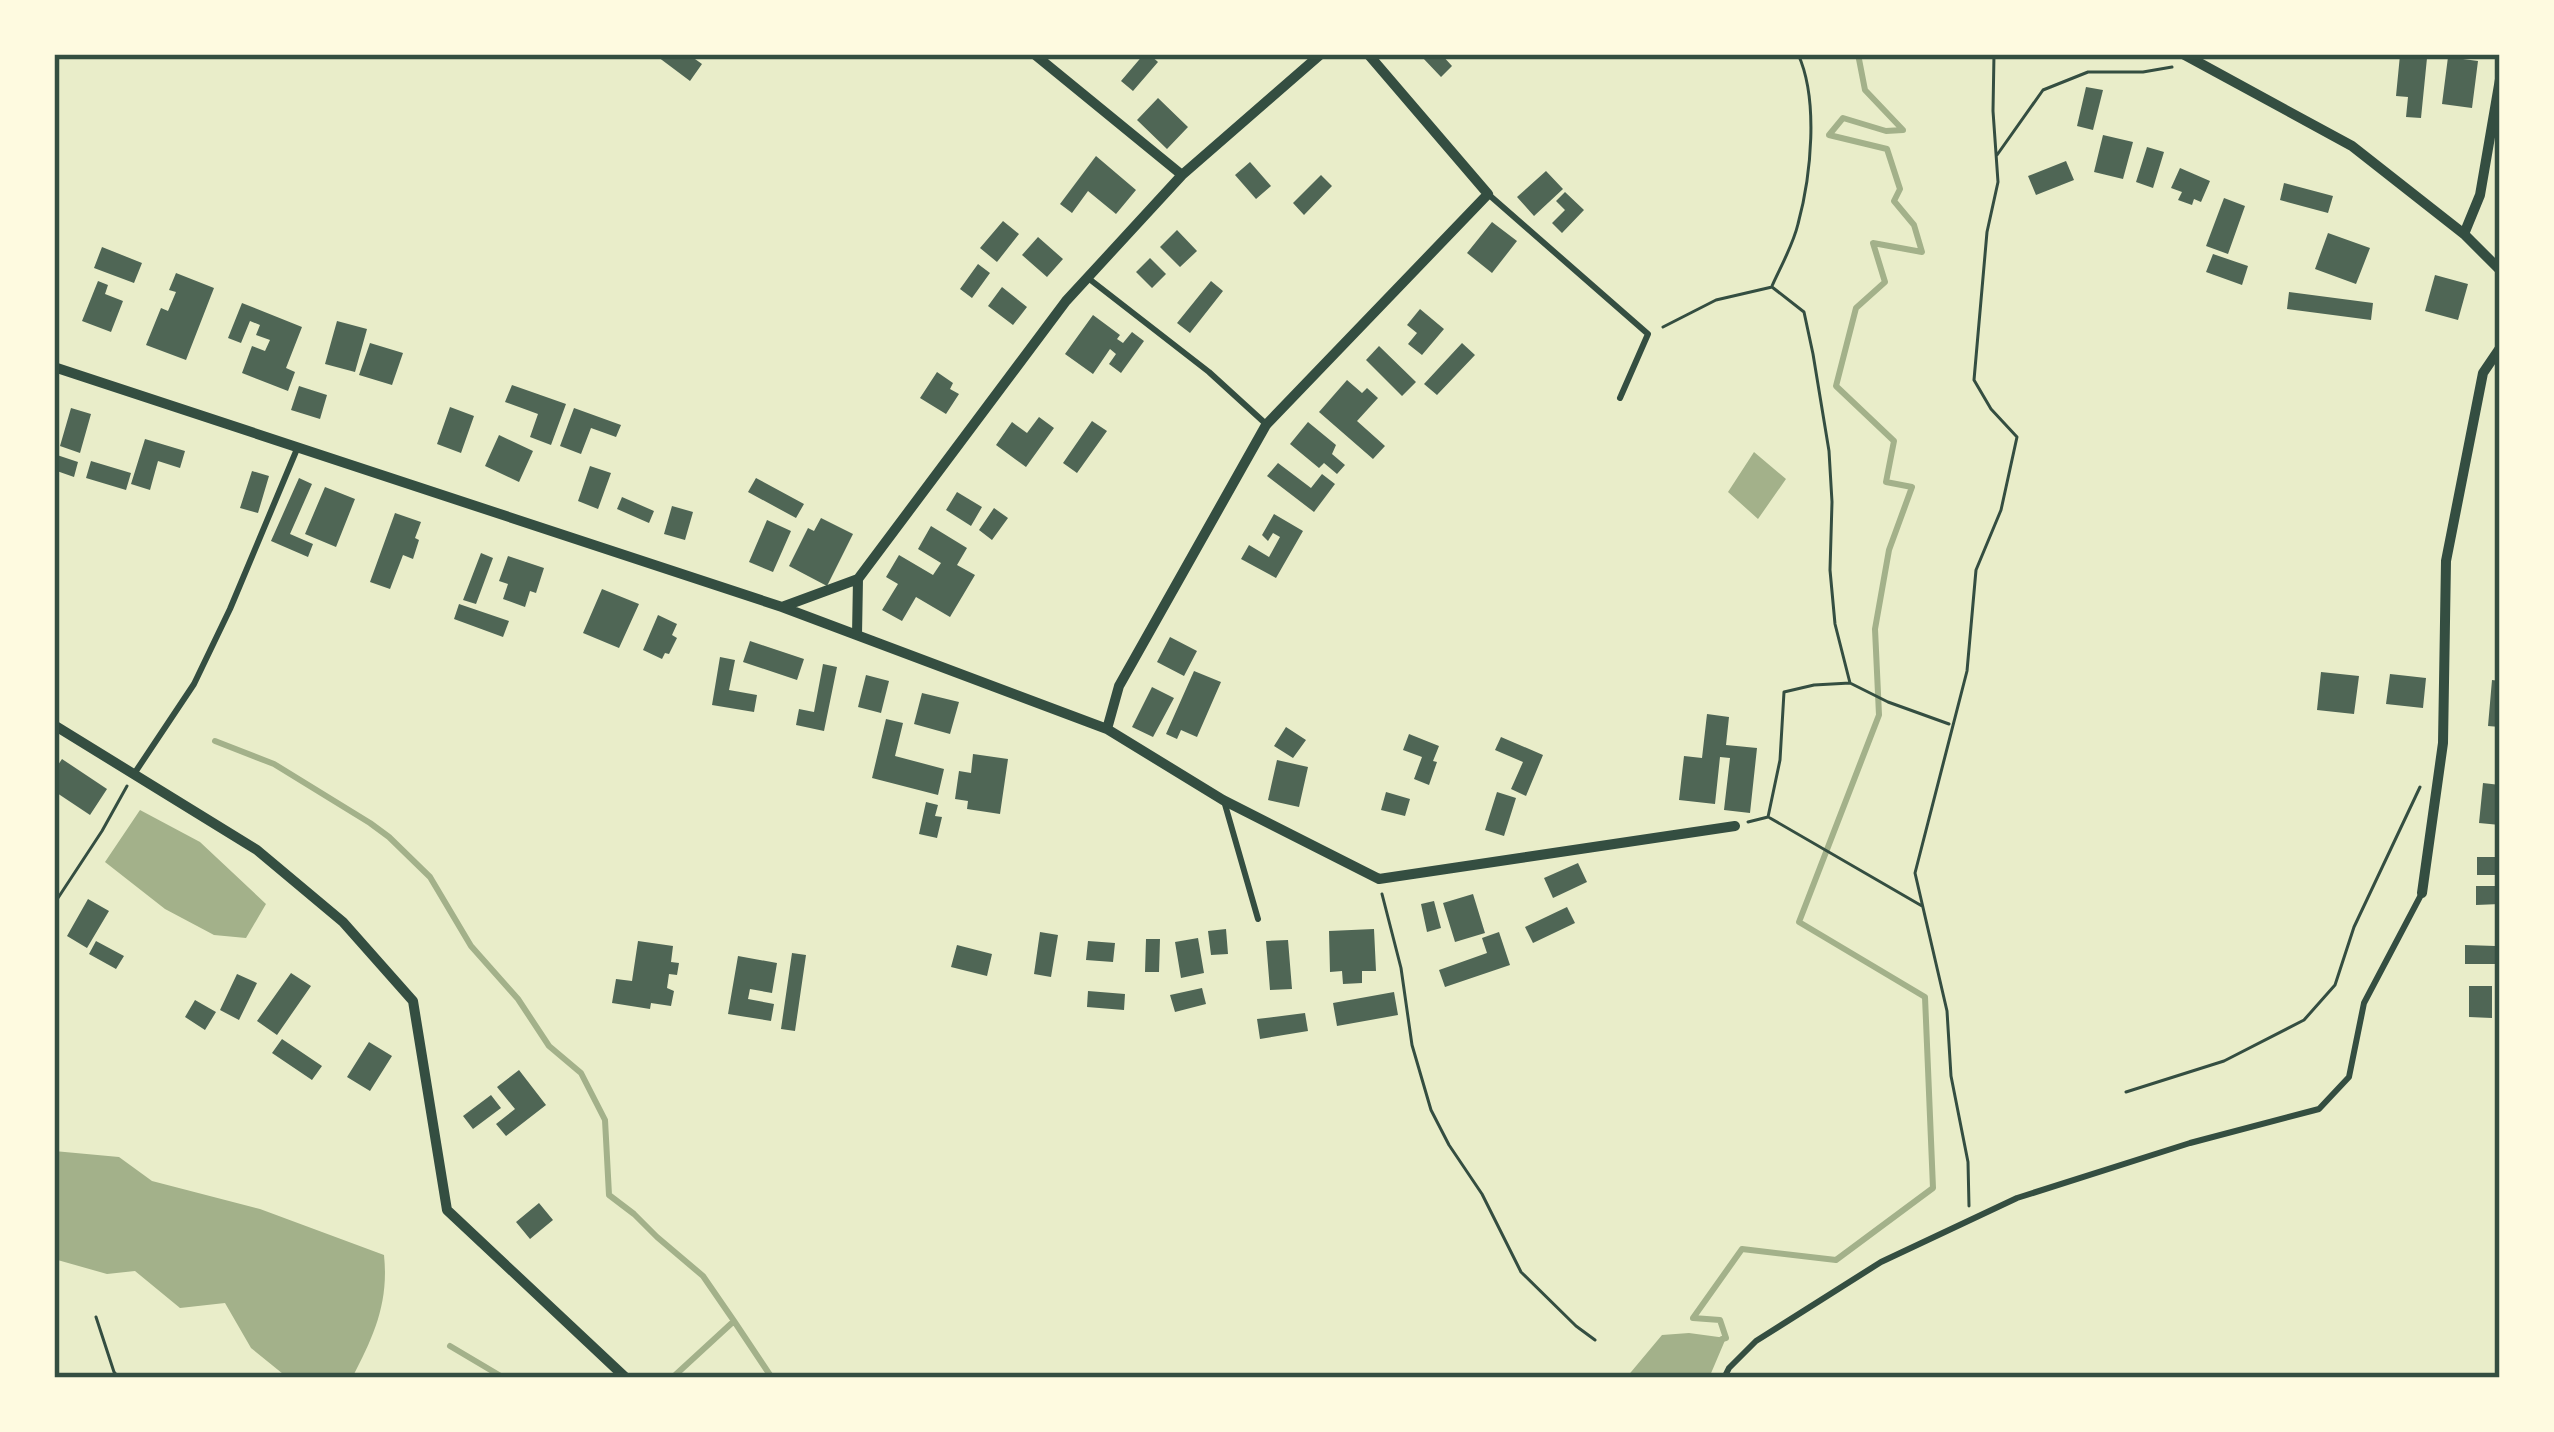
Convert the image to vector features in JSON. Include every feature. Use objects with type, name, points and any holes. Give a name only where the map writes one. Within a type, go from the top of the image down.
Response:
[{"type":"street","points":[[1034,54],[1182,176]]},
{"type":"street","points":[[782,607],[858,579],[1066,302],[1182,176],[1321,54]]},
{"type":"street","points":[[1107,729],[1120,686],[1266,424],[1487,194],[1368,54]]},
{"type":"street","points":[[2183,54],[2352,146],[2464,234],[2500,270]]},
{"type":"street","points":[[2464,234],[2480,195],[2500,79]]},
{"type":"street","points":[[2422,893],[2443,742],[2446,561],[2483,373],[2500,348]]},
{"type":"street","points":[[54,367],[782,607],[1107,729],[1223,800],[1378,879],[1735,826]]},
{"type":"street","points":[[856,635],[858,579]]},
{"type":"street","points":[[54,725],[257,850],[343,922],[413,1001],[447,1210],[626,1378]]},
{"type":"lane","points":[[1487,194],[1648,334],[1620,398]]},
{"type":"lane","points":[[1088,278],[1209,372],[1266,424]]},
{"type":"lane","points":[[134,774],[194,685],[297,448]]},
{"type":"lane","points":[[1223,800],[1258,919]]},
{"type":"lane","points":[[1724,1378],[1756,1341],[1881,1262],[2017,1198],[2190,1143],[2318,1109],[2349,1077],[2364,1003],[2422,893]]},
{"type":"path","points":[[1772,287],[1798,226],[1809,158],[1810,99],[1798,54]]},
{"type":"path","points":[[1970,1220],[1968,1162],[1951,1076],[1947,1011],[1915,873],[1967,671],[1976,570],[2001,510],[2018,436],[1991,409],[1973,380],[1987,232],[1998,182],[1994,54]]},
{"type":"path","points":[[1996,157],[2043,90],[2088,72],[2143,72],[2198,62]]},
{"type":"path","points":[[1648,334],[1716,300],[1772,287]]},
{"type":"path","points":[[1772,287],[1804,313],[1814,354],[1829,451],[1835,624],[1850,683]]},
{"type":"path","points":[[1768,817],[1780,760],[1784,692],[1850,683],[1952,725]]},
{"type":"path","points":[[54,904],[134,774]]},
{"type":"path","points":[[2126,1092],[2224,1061],[2304,1020],[2335,985],[2354,927],[2423,782]]},
{"type":"path","points":[[1735,826],[1768,817],[1922,906]]},
{"type":"path","points":[[1378,879],[1401,968],[1412,1045],[1431,1110],[1482,1194],[1520,1272],[1594,1340]]},
{"type":"path","points":[[96,1317],[119,1378]]},
{"type":"shaded area","points":[[1754,452],[1786,479],[1758,519],[1728,492]]},
{"type":"shaded area","points":[[140,810],[200,842],[266,904],[246,938],[214,935],[165,909],[105,862]]},
{"type":"shaded area","points":[[54,1151],[119,1157],[152,1181],[260,1209],[384,1255],[378,1319],[352,1378],[288,1378],[251,1348],[225,1303],[180,1308],[135,1271],[107,1274],[54,1259]]},
{"type":"shaded area","points":[[1662,1335],[1726,1338],[1709,1378],[1626,1378]]},
{"type":"building","points":[[660,54],[688,54],[702,64],[690,81]]},
{"type":"building","points":[[1144,54],[1158,62],[1133,91],[1121,81]]},
{"type":"building","points":[[1441,54],[1452,66],[1441,77],[1422,57]]},
{"type":"building","points":[[2400,55],[2427,58],[2421,118],[2406,117],[2408,97],[2396,96]]},
{"type":"building","points":[[2448,57],[2478,61],[2472,108],[2442,104]]},
{"type":"building","points":[[2086,87],[2103,90],[2093,130],[2077,126]]},
{"type":"building","points":[[1158,98],[1188,127],[1167,149],[1137,120]]},
{"type":"building","points":[[2103,135],[2133,142],[2123,179],[2094,172]]},
{"type":"building","points":[[2147,147],[2164,152],[2153,188],[2136,182]]},
{"type":"building","points":[[1096,156],[1136,190],[1116,214],[1088,191],[1072,213],[1060,204]]},
{"type":"building","points":[[2066,161],[2074,180],[2036,195],[2028,176]]},
{"type":"building","points":[[1250,162],[1271,186],[1256,199],[1235,175]]},
{"type":"building","points":[[2180,168],[2210,181],[2201,202],[2194,199],[2192,205],[2178,200],[2182,192],[2171,188]]},
{"type":"building","points":[[1546,171],[1563,189],[1534,216],[1517,197]]},
{"type":"building","points":[[1321,175],[1332,186],[1304,215],[1293,203]]},
{"type":"building","points":[[2284,183],[2333,196],[2328,213],[2280,200]]},
{"type":"building","points":[[1565,192],[1584,210],[1562,233],[1552,223],[1565,210],[1556,201]]},
{"type":"building","points":[[2224,198],[2245,206],[2228,254],[2206,246]]},
{"type":"building","points":[[1003,221],[1019,234],[997,262],[980,248]]},
{"type":"building","points":[[1492,222],[1517,241],[1492,273],[1467,253]]},
{"type":"building","points":[[1177,230],[1197,251],[1180,267],[1160,247]]},
{"type":"building","points":[[2328,233],[2370,248],[2356,284],[2315,269]]},
{"type":"building","points":[[1038,237],[1063,259],[1047,277],[1022,255]]},
{"type":"building","points":[[102,247],[142,263],[134,283],[94,268]]},
{"type":"building","points":[[2213,254],[2248,266],[2242,285],[2206,272]]},
{"type":"building","points":[[1150,258],[1166,274],[1152,288],[1136,272]]},
{"type":"building","points":[[978,264],[990,273],[972,298],[960,289]]},
{"type":"building","points":[[176,273],[214,288],[186,360],[146,345],[161,308],[168,311],[176,292],[169,290]]},
{"type":"building","points":[[2435,275],[2468,284],[2458,320],[2425,311]]},
{"type":"building","points":[[98,281],[108,285],[105,294],[123,301],[111,332],[82,321]]},
{"type":"building","points":[[1211,281],[1223,291],[1190,333],[1177,323]]},
{"type":"building","points":[[1002,287],[1027,307],[1013,325],[988,306]]},
{"type":"building","points":[[2289,292],[2373,303],[2371,320],[2287,309]]},
{"type":"building","points":[[242,303],[302,327],[286,368],[295,372],[288,391],[242,373],[252,346],[265,351],[270,340],[256,335],[260,325],[250,321],[241,343],[228,338]]},
{"type":"building","points":[[1420,309],[1444,329],[1422,355],[1408,344],[1417,333],[1407,325]]},
{"type":"building","points":[[1093,315],[1120,335],[1117,339],[1123,343],[1132,332],[1144,341],[1121,373],[1109,364],[1116,354],[1110,349],[1093,374],[1065,354]]},
{"type":"building","points":[[337,321],[367,329],[355,372],[325,364]]},
{"type":"building","points":[[370,343],[403,353],[392,385],[359,375]]},
{"type":"building","points":[[1462,343],[1475,355],[1437,395],[1424,384]]},
{"type":"building","points":[[1379,346],[1416,382],[1402,396],[1366,360]]},
{"type":"building","points":[[937,372],[959,394],[946,414],[920,398]]},
{"type":"building","points":[[1347,380],[1362,393],[1367,388],[1378,398],[1357,421],[1385,446],[1373,459],[1319,412]]},
{"type":"building","points":[[512,385],[566,404],[551,445],[530,437],[538,414],[505,402]]},
{"type":"building","points":[[299,386],[327,395],[320,419],[291,410]]},
{"type":"building","points":[[450,407],[474,416],[461,453],[437,444]]},
{"type":"building","points":[[71,408],[91,414],[80,453],[60,446]]},
{"type":"building","points":[[574,408],[621,425],[616,437],[591,428],[581,454],[560,446]]},
{"type":"building","points":[[1039,417],[1054,428],[1026,467],[996,445],[1012,422],[1027,433]]},
{"type":"building","points":[[1092,421],[1107,431],[1077,473],[1063,463]]},
{"type":"building","points":[[1308,422],[1336,445],[1332,454],[1345,465],[1337,474],[1324,463],[1319,468],[1290,444]]},
{"type":"building","points":[[499,435],[533,451],[519,482],[485,466]]},
{"type":"building","points":[[145,439],[185,451],[180,468],[158,461],[150,490],[131,484]]},
{"type":"building","points":[[54,454],[78,462],[74,477],[54,470]]},
{"type":"building","points":[[91,461],[131,473],[126,490],[86,478]]},
{"type":"building","points":[[1278,463],[1311,488],[1322,474],[1335,484],[1314,512],[1267,476]]},
{"type":"building","points":[[590,466],[611,473],[598,509],[578,501]]},
{"type":"building","points":[[252,471],[269,476],[258,513],[240,508]]},
{"type":"building","points":[[299,478],[312,484],[290,534],[313,544],[308,557],[271,541]]},
{"type":"building","points":[[756,478],[804,504],[796,518],[748,492]]},
{"type":"building","points":[[325,487],[355,499],[336,547],[305,534]]},
{"type":"building","points":[[957,492],[982,507],[971,526],[946,510]]},
{"type":"building","points":[[622,497],[654,511],[649,523],[617,509]]},
{"type":"building","points":[[672,506],[693,512],[685,540],[664,534]]},
{"type":"building","points":[[994,508],[1008,518],[992,540],[979,530]]},
{"type":"building","points":[[395,513],[421,522],[413,559],[403,555],[390,589],[370,582]]},
{"type":"building","points":[[1274,514],[1303,531],[1276,578],[1241,559],[1249,545],[1269,557],[1280,537],[1273,533],[1268,541],[1262,535]]},
{"type":"building","points":[[821,518],[853,534],[827,586],[789,566],[808,528],[814,531]]},
{"type":"building","points":[[767,520],[791,531],[773,572],[749,562]]},
{"type":"building","points":[[931,526],[967,548],[957,565],[975,575],[950,617],[916,597],[902,621],[882,610],[898,584],[886,577],[899,555],[933,575],[941,563],[918,549]]},
{"type":"building","points":[[481,553],[493,558],[476,604],[463,600]]},
{"type":"building","points":[[508,556],[544,568],[536,593],[530,591],[525,607],[503,599],[508,584],[499,581]]},
{"type":"building","points":[[602,589],[639,604],[619,648],[583,633]]},
{"type":"building","points":[[459,604],[509,621],[503,637],[454,619]]},
{"type":"building","points":[[658,615],[677,624],[672,635],[677,638],[662,659],[643,650]]},
{"type":"building","points":[[1170,637],[1197,651],[1184,676],[1157,662]]},
{"type":"building","points":[[750,641],[804,659],[797,680],[743,662]]},
{"type":"building","points":[[720,657],[735,660],[729,690],[757,695],[754,712],[712,705]]},
{"type":"building","points":[[823,664],[837,667],[824,731],[796,725],[799,709],[814,712]]},
{"type":"building","points":[[1194,671],[1221,682],[1197,737],[1181,730],[1177,739],[1166,734]]},
{"type":"building","points":[[2321,672],[2359,676],[2354,714],[2317,710]]},
{"type":"building","points":[[2390,674],[2426,678],[2423,708],[2386,704]]},
{"type":"building","points":[[866,675],[889,681],[881,713],[858,707]]},
{"type":"building","points":[[2492,680],[2500,681],[2500,727],[2488,726]]},
{"type":"building","points":[[1152,687],[1174,698],[1153,737],[1132,727]]},
{"type":"building","points":[[922,693],[959,702],[950,734],[914,724]]},
{"type":"building","points":[[1707,714],[1729,717],[1726,745],[1757,748],[1750,813],[1724,810],[1730,758],[1720,757],[1715,804],[1679,800],[1684,756],[1702,758]]},
{"type":"building","points":[[886,719],[903,723],[895,756],[944,769],[938,795],[872,778]]},
{"type":"building","points":[[1286,727],[1306,740],[1293,758],[1274,746]]},
{"type":"building","points":[[1409,734],[1439,746],[1429,785],[1414,779],[1422,757],[1403,750]]},
{"type":"building","points":[[1501,737],[1543,755],[1526,796],[1511,789],[1523,762],[1495,750]]},
{"type":"building","points":[[973,754],[1008,759],[1000,814],[967,809],[968,801],[955,799],[959,771],[971,773]]},
{"type":"building","points":[[62,759],[107,789],[90,815],[54,791],[54,771]]},
{"type":"building","points":[[1277,760],[1308,767],[1299,807],[1268,800]]},
{"type":"building","points":[[2483,783],[2500,785],[2500,825],[2479,823]]},
{"type":"building","points":[[1386,792],[1410,799],[1405,816],[1381,810]]},
{"type":"building","points":[[1497,792],[1516,798],[1504,836],[1485,830]]},
{"type":"building","points":[[926,802],[938,805],[935,816],[942,817],[937,838],[919,834]]},
{"type":"building","points":[[2477,857],[2500,857],[2500,875],[2477,875]]},
{"type":"building","points":[[1578,863],[1587,882],[1553,898],[1544,878]]},
{"type":"building","points":[[2476,886],[2500,886],[2500,904],[2476,905]]},
{"type":"building","points":[[1473,894],[1485,933],[1455,942],[1443,903]]},
{"type":"building","points":[[88,899],[109,911],[87,948],[67,936]]},
{"type":"building","points":[[1434,901],[1441,928],[1427,932],[1421,904]]},
{"type":"building","points":[[1567,907],[1575,923],[1533,943],[1525,927]]},
{"type":"building","points":[[1226,929],[1228,954],[1211,955],[1208,931]]},
{"type":"building","points":[[1374,929],[1376,971],[1362,971],[1362,983],[1343,984],[1342,971],[1330,972],[1329,931]]},
{"type":"building","points":[[1040,932],[1058,935],[1051,977],[1034,974]]},
{"type":"building","points":[[1499,932],[1510,965],[1445,987],[1439,970],[1487,953],[1482,938]]},
{"type":"building","points":[[1198,938],[1204,973],[1181,978],[1175,942]]},
{"type":"building","points":[[1146,939],[1160,939],[1159,972],[1145,972]]},
{"type":"building","points":[[1288,940],[1292,989],[1270,990],[1266,941]]},
{"type":"building","points":[[96,941],[124,956],[116,969],[89,954]]},
{"type":"building","points":[[638,941],[673,946],[671,962],[679,963],[677,975],[669,974],[667,988],[674,991],[671,1006],[651,1003],[650,1009],[612,1003],[616,979],[632,981]]},
{"type":"building","points":[[1088,941],[1115,943],[1113,962],[1086,960]]},
{"type":"building","points":[[957,945],[992,954],[987,976],[951,967]]},
{"type":"building","points":[[2465,945],[2495,946],[2495,964],[2465,964]]},
{"type":"building","points":[[792,953],[806,955],[795,1031],[781,1029]]},
{"type":"building","points":[[738,956],[777,963],[772,993],[750,989],[748,999],[774,1004],[771,1021],[728,1014]]},
{"type":"building","points":[[291,973],[311,986],[277,1035],[257,1021]]},
{"type":"building","points":[[237,974],[257,983],[239,1020],[220,1010]]},
{"type":"building","points":[[2469,986],[2492,986],[2492,1018],[2469,1017]]},
{"type":"building","points":[[1202,988],[1206,1004],[1175,1012],[1170,995]]},
{"type":"building","points":[[1088,991],[1125,994],[1124,1010],[1087,1007]]},
{"type":"building","points":[[1394,992],[1398,1015],[1337,1026],[1333,1003]]},
{"type":"building","points":[[195,1000],[216,1012],[205,1030],[185,1017]]},
{"type":"building","points":[[1305,1013],[1308,1031],[1260,1039],[1257,1019]]},
{"type":"building","points":[[282,1039],[322,1066],[312,1080],[272,1053]]},
{"type":"building","points":[[369,1042],[392,1056],[370,1091],[347,1077]]},
{"type":"building","points":[[519,1070],[546,1105],[506,1136],[496,1124],[515,1109],[497,1087]]},
{"type":"building","points":[[491,1095],[501,1108],[473,1129],[463,1116]]},
{"type":"building","points":[[539,1203],[553,1220],[530,1239],[516,1222]]},
{"type":"waterway","points":[[1722,1339],[1726,1338],[1720,1320],[1693,1318],[1742,1249],[1836,1260],[1933,1188],[1925,997],[1799,922],[1879,715],[1875,629],[1889,550],[1912,487],[1886,482],[1894,441],[1836,386],[1856,308],[1885,282],[1873,243],[1922,252],[1914,225],[1894,201],[1900,189],[1887,149],[1829,135],[1843,118],[1886,131],[1903,130],[1865,90],[1858,54]]},
{"type":"waterway","points":[[215,741],[274,764],[370,823],[430,877],[471,946],[518,999],[549,1046],[581,1073],[605,1120],[609,1195],[703,1276],[734,1321]]},
{"type":"waterway","points":[[672,1378],[734,1321],[772,1378]]},
{"type":"waterway","points":[[450,1346],[504,1378]]}]
